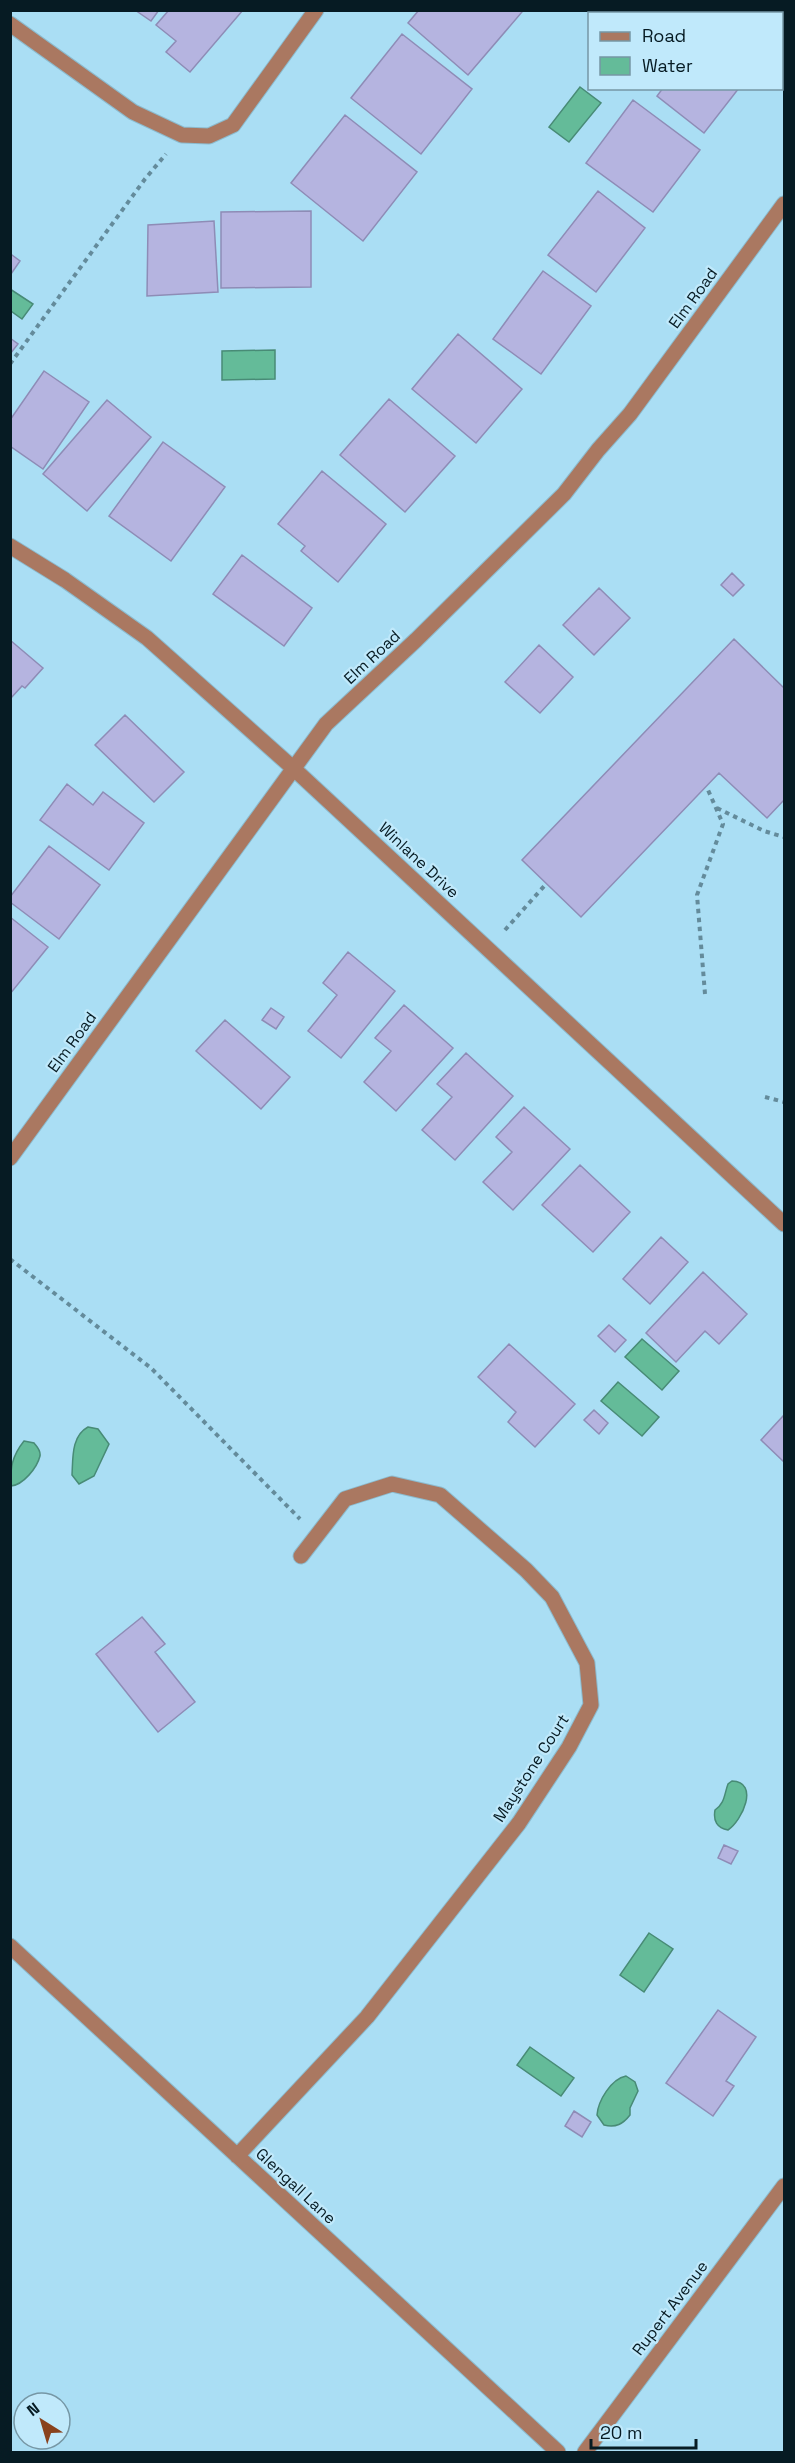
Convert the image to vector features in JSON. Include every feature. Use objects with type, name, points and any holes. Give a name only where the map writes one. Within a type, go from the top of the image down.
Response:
[{"type":"street","points":[[10,24],[133,112],[182,135],[209,136],[233,125],[316,10]]},
{"type":"street","name":"Elm Road","points":[[10,1158],[326,724],[416,640],[564,494],[630,414],[784,204]]},
{"type":"street","name":"Winlane Drive","points":[[10,546],[65,580],[147,638],[293,768],[784,1224]]},
{"type":"street","name":"Maystone Court","points":[[237,2156],[367,2017],[519,1822],[569,1747],[591,1705],[586,1663],[552,1597],[519,1563],[440,1495],[393,1484],[345,1499],[301,1556]]},
{"type":"street","name":"Glengall Lane","points":[[10,1946],[558,2452]]},
{"type":"street","name":"Rupert Avenue","points":[[585,2452],[784,2186]]},
{"type":"path","points":[[10,364],[145,179],[182,135]]},
{"type":"path","points":[[705,994],[697,894],[723,824],[708,790]]},
{"type":"path","points":[[716,807],[765,831],[784,837]]},
{"type":"path","points":[[488,948],[546,884]]},
{"type":"path","points":[[765,1097],[784,1102]]},
{"type":"path","points":[[10,1259],[151,1368],[316,1536]]},
{"type":"water","points":[[580,87],[601,103],[569,142],[549,127]]},
{"type":"water","points":[[10,289],[33,304],[22,319],[11,311]]},
{"type":"water","points":[[275,350],[275,379],[222,380],[222,351]]},
{"type":"water","points":[[642,1339],[679,1371],[662,1390],[625,1357]]},
{"type":"water","points":[[618,1382],[659,1417],[642,1436],[601,1401]]},
{"type":"water","points":[[88,1427],[98,1429],[109,1444],[94,1476],[79,1484],[72,1475],[74,1448],[78,1436]]},
{"type":"water","points":[[24,1441],[34,1443],[40,1456],[29,1475],[20,1483],[11,1486],[13,1462]]},
{"type":"water","points":[[732,1781],[740,1783],[747,1795],[743,1811],[728,1830],[719,1826],[715,1821],[715,1810],[722,1802],[728,1784]]},
{"type":"water","points":[[649,1933],[673,1949],[644,1992],[620,1975]]},
{"type":"water","points":[[530,2047],[574,2078],[561,2096],[517,2065]]},
{"type":"water","points":[[626,2076],[635,2082],[638,2091],[630,2108],[630,2115],[619,2124],[604,2125],[597,2115],[600,2103],[610,2086]]},
{"type":"building","points":[[135,10],[159,10],[151,21]]},
{"type":"building","points":[[169,10],[243,10],[190,72],[166,52],[176,41],[156,25]]},
{"type":"building","points":[[419,10],[521,10],[522,12],[468,75],[408,23]]},
{"type":"building","points":[[710,10],[784,10],[783,12],[709,12]]},
{"type":"building","points":[[402,34],[472,89],[421,154],[351,98]]},
{"type":"building","points":[[662,90],[737,90],[704,133],[657,96]]},
{"type":"building","points":[[633,100],[700,150],[653,212],[586,163]]},
{"type":"building","points":[[345,115],[417,172],[363,241],[291,183]]},
{"type":"building","points":[[598,191],[645,228],[596,292],[548,255]]},
{"type":"building","points":[[311,211],[311,287],[221,288],[221,212]]},
{"type":"building","points":[[214,221],[218,292],[147,296],[148,225]]},
{"type":"building","points":[[12,255],[20,261],[11,274],[10,257]]},
{"type":"building","points":[[543,271],[591,306],[541,374],[493,339]]},
{"type":"building","points":[[458,334],[522,389],[476,443],[412,389]]},
{"type":"building","points":[[10,338],[18,344],[10,354]]},
{"type":"building","points":[[44,371],[89,402],[43,469],[10,446],[10,420]]},
{"type":"building","points":[[389,399],[455,456],[405,512],[340,455]]},
{"type":"building","points":[[107,400],[151,437],[87,511],[43,474]]},
{"type":"building","points":[[163,442],[225,487],[171,561],[109,516]]},
{"type":"building","points":[[322,471],[386,524],[338,582],[301,551],[305,546],[278,524]]},
{"type":"building","points":[[242,555],[312,608],[284,646],[213,594]]},
{"type":"building","points":[[732,573],[744,585],[733,596],[721,585]]},
{"type":"building","points":[[599,588],[630,618],[594,655],[563,625]]},
{"type":"building","points":[[734,639],[784,688],[784,800],[767,818],[719,773],[581,917],[522,860]]},
{"type":"building","points":[[10,640],[43,668],[25,688],[22,686],[10,699]]},
{"type":"building","points":[[539,645],[573,677],[540,713],[505,682]]},
{"type":"building","points":[[125,715],[184,772],[154,802],[95,745]]},
{"type":"building","points":[[67,784],[93,805],[103,792],[144,823],[109,870],[40,820]]},
{"type":"building","points":[[49,846],[100,885],[59,939],[10,902],[10,897]]},
{"type":"building","points":[[10,917],[48,947],[10,994]]},
{"type":"building","points":[[348,952],[395,991],[341,1058],[308,1031],[337,995],[323,983]]},
{"type":"building","points":[[404,1005],[453,1048],[396,1111],[364,1082],[391,1051],[375,1038]]},
{"type":"building","points":[[271,1008],[284,1017],[276,1029],[262,1020]]},
{"type":"building","points":[[225,1020],[290,1077],[261,1109],[196,1051]]},
{"type":"building","points":[[466,1053],[513,1096],[455,1160],[422,1130],[452,1097],[437,1084]]},
{"type":"building","points":[[524,1107],[570,1149],[513,1210],[483,1182],[512,1152],[496,1137]]},
{"type":"building","points":[[580,1165],[630,1212],[593,1252],[542,1205]]},
{"type":"building","points":[[661,1237],[688,1262],[650,1304],[623,1279]]},
{"type":"building","points":[[703,1272],[747,1314],[719,1344],[705,1331],[676,1362],[646,1333]]},
{"type":"building","points":[[609,1325],[626,1340],[615,1352],[598,1336]]},
{"type":"building","points":[[509,1344],[575,1404],[535,1447],[508,1422],[516,1412],[478,1377]]},
{"type":"building","points":[[594,1410],[608,1423],[599,1434],[584,1420]]},
{"type":"building","points":[[784,1415],[784,1462],[761,1440]]},
{"type":"building","points":[[142,1617],[165,1644],[155,1652],[195,1702],[158,1732],[96,1654]]},
{"type":"building","points":[[724,1845],[738,1851],[731,1864],[718,1858]]},
{"type":"building","points":[[718,2010],[756,2037],[726,2081],[734,2086],[713,2116],[666,2083]]},
{"type":"building","points":[[574,2111],[591,2122],[582,2137],[565,2126]]}]
